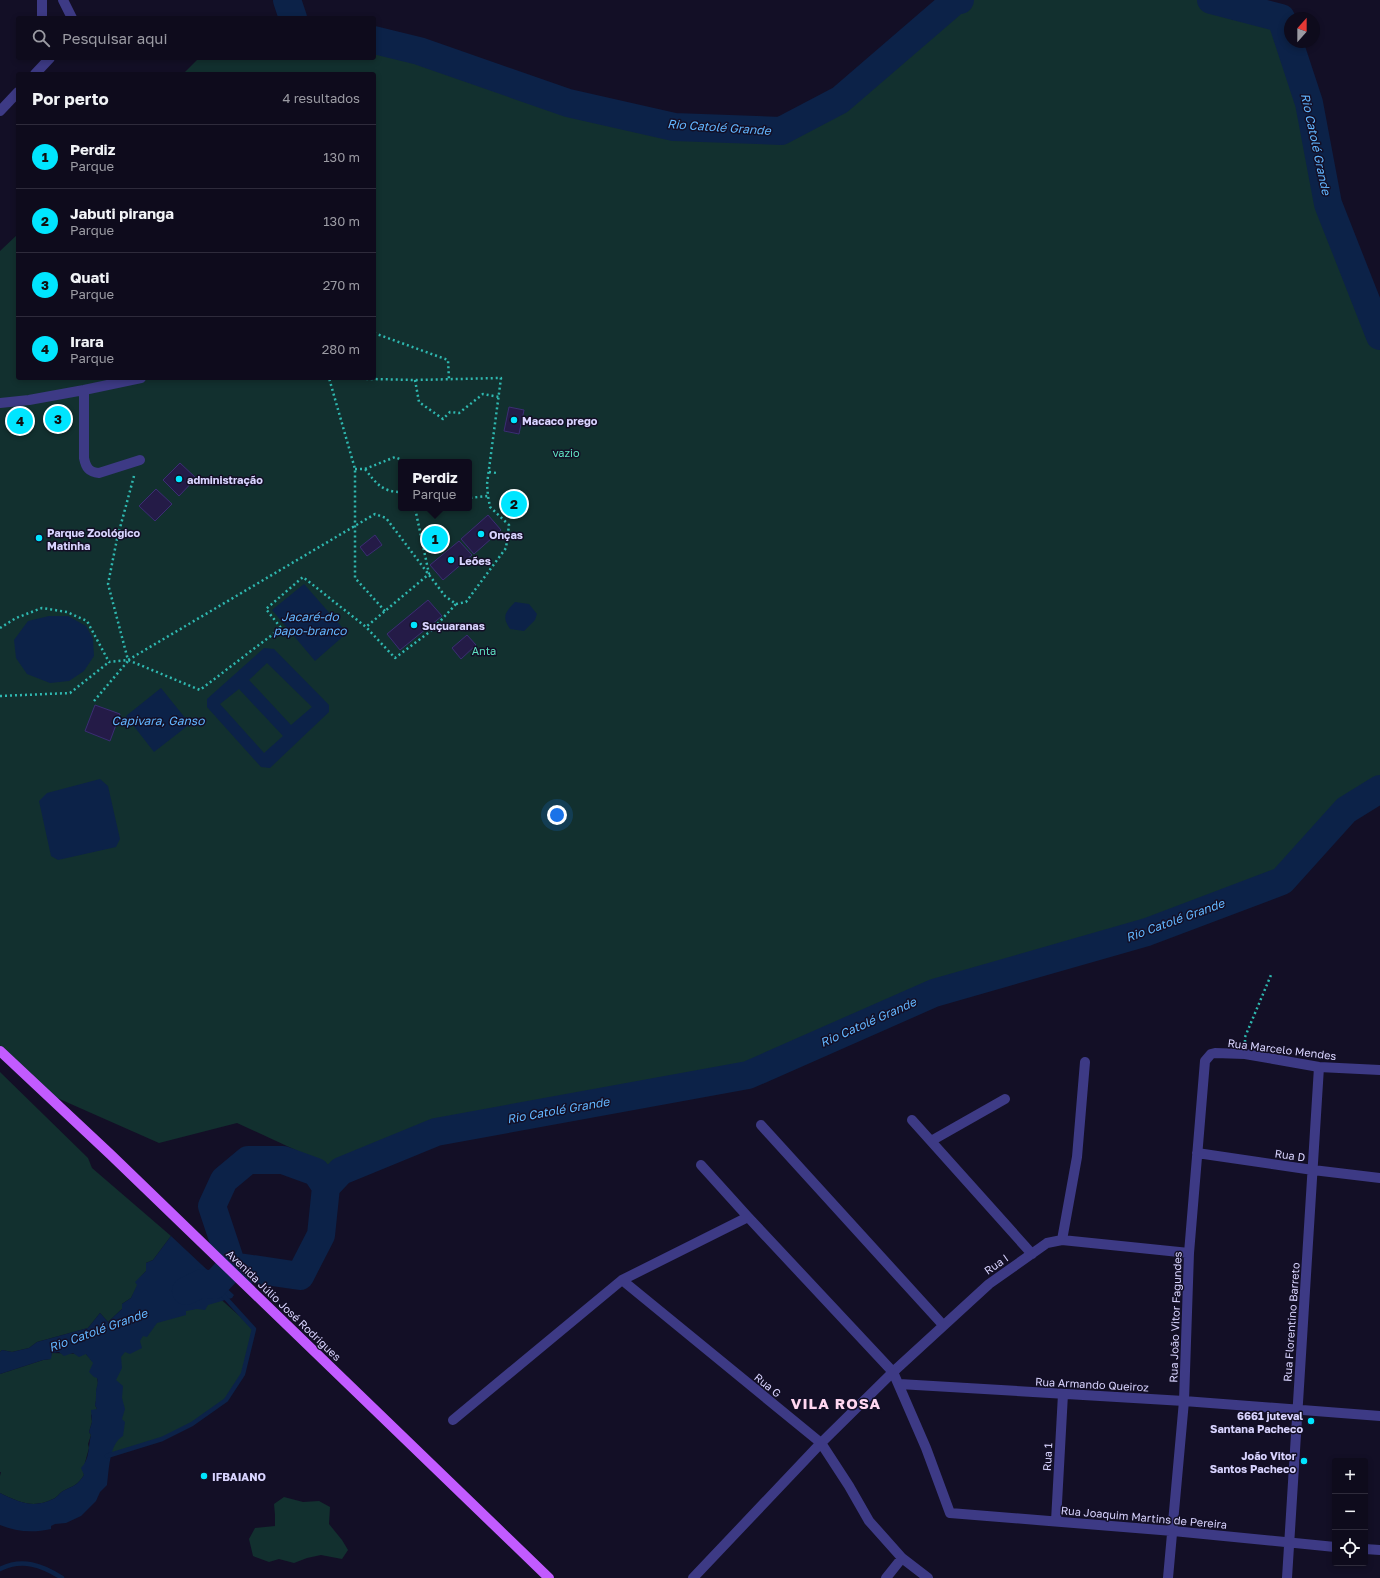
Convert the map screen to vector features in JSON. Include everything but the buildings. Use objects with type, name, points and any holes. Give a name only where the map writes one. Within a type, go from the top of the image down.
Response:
[{"type":"main road","name":"Avenida Júlio José Rodrigues","points":[[0,1051],[276,1313],[549,1578]]},
{"type":"street","points":[[42,0],[42,16]]},
{"type":"street","points":[[63,0],[71,16]]},
{"type":"street","points":[[37,72],[46,60]]},
{"type":"street","points":[[0,111],[16,94]]},
{"type":"street","points":[[0,403],[29,400],[132,380]]},
{"type":"street","points":[[84,390],[84,458],[88,469],[92,472],[99,473],[140,460]]},
{"type":"street","name":"Rua Marcelo Mendes","points":[[1207,1057],[1215,1053],[1245,1054],[1319,1068],[1380,1070]]},
{"type":"street","name":"Rua João Vitor Fagundes","points":[[1168,1578],[1184,1401],[1189,1253],[1204,1067],[1207,1057]]},
{"type":"street","points":[[1085,1062],[1077,1157],[1062,1240],[1189,1253]]},
{"type":"street","name":"Rua Florentino Barreto","points":[[1287,1578],[1319,1068]]},
{"type":"street","points":[[931,1141],[1005,1099]]},
{"type":"street","points":[[912,1120],[1032,1254]]},
{"type":"street","points":[[761,1125],[943,1325]]},
{"type":"street","name":"Rua D","points":[[1197,1153],[1380,1178]]},
{"type":"street","points":[[701,1165],[893,1372],[899,1384]]},
{"type":"street","points":[[453,1420],[622,1280],[748,1217]]},
{"type":"street","name":"Rua I","points":[[693,1578],[821,1444],[893,1372],[943,1325],[989,1284],[1046,1243],[1062,1240]]},
{"type":"street","name":"Rua G","points":[[622,1280],[821,1444],[849,1486],[869,1521],[902,1558],[928,1578]]},
{"type":"street","name":"Rua Armando Queiroz","points":[[899,1384],[1184,1401],[1380,1416]]},
{"type":"street","name":"Rua Joaquim Martins de Pereira","points":[[899,1384],[950,1513],[1173,1531],[1332,1547]]},
{"type":"street","name":"Rua 1","points":[[1056,1521],[1063,1394]]},
{"type":"street","points":[[1368,1549],[1380,1550]]},
{"type":"street","points":[[886,1578],[902,1558]]},
{"type":"path","points":[[376,334],[448,360],[449,379]]},
{"type":"path","points":[[94,701],[128,660],[375,514],[386,518],[444,596],[456,604],[466,602],[506,548],[509,525],[490,507],[487,484],[501,378],[415,380],[376,379]]},
{"type":"path","points":[[330,380],[355,469],[355,578],[385,612]]},
{"type":"path","points":[[415,380],[419,402],[443,419],[450,412],[459,413],[483,394],[499,397]]},
{"type":"path","points":[[355,469],[365,469],[395,457],[399,459]]},
{"type":"path","points":[[128,660],[108,584],[117,539],[131,483],[140,460]]},
{"type":"path","points":[[365,469],[378,486],[393,492],[398,492]]},
{"type":"path","points":[[488,472],[497,473]]},
{"type":"path","points":[[472,498],[488,496]]},
{"type":"path","points":[[417,511],[429,574]]},
{"type":"path","points":[[366,627],[429,574]]},
{"type":"path","points":[[0,696],[70,693],[109,662],[128,660],[200,690],[281,628],[266,609],[303,577],[366,627],[395,658],[432,630],[456,604]]},
{"type":"path","points":[[0,628],[16,618],[42,608],[67,612],[87,621],[109,662]]},
{"type":"path","points":[[1245,1054],[1245,1037],[1271,975]]},
{"type":"green space","points":[[1211,0],[1281,18],[1284,27],[1284,48],[1291,48],[1309,103],[1328,204],[1380,336],[1380,789],[1346,810],[1282,881],[1147,932],[934,993],[748,1075],[436,1132],[341,1171],[237,1123],[159,1143],[55,1097],[0,1046],[0,251],[16,236],[16,380],[376,380],[376,72],[185,72],[197,60],[376,60],[376,40],[419,51],[568,103],[674,126],[781,131],[840,100],[955,1]]},
{"type":"green space","points":[[0,1072],[88,1158],[92,1168],[171,1236],[153,1260],[146,1263],[146,1271],[136,1282],[138,1285],[131,1298],[122,1304],[122,1309],[108,1322],[100,1313],[88,1328],[37,1342],[29,1348],[12,1352],[2,1350],[0,1352]]},
{"type":"green space","points":[[216,1295],[254,1329],[243,1371],[226,1400],[192,1424],[162,1439],[102,1457],[116,1359],[136,1318]]},
{"type":"green space","points":[[52,1353],[86,1354],[94,1363],[98,1383],[95,1405],[97,1409],[91,1415],[92,1422],[89,1432],[91,1435],[88,1444],[89,1448],[83,1470],[84,1475],[80,1481],[46,1502],[32,1504],[13,1499],[0,1493],[0,1374],[50,1359]]},
{"type":"green space","points":[[284,1497],[303,1502],[319,1501],[330,1507],[329,1524],[348,1550],[342,1559],[321,1555],[294,1563],[279,1559],[269,1562],[253,1556],[249,1539],[255,1528],[275,1526],[274,1504]]},
{"type":"water","name":"Jacaré-do papo-branco","points":[[304,584],[347,633],[315,661],[272,610]]},
{"type":"water","points":[[515,602],[529,604],[537,614],[535,620],[524,631],[510,629],[507,625],[505,617],[506,614]]},
{"type":"water","points":[[49,616],[68,616],[86,626],[93,639],[94,656],[84,671],[69,681],[50,683],[27,674],[16,658],[14,640],[28,621]]},
{"type":"water","points":[[264,648],[274,649],[329,705],[329,712],[270,768],[261,767],[207,707],[207,699]],"holes":[[[267,663],[312,707],[291,725],[249,680]],[[239,689],[283,736],[264,753],[220,704]]]},
{"type":"water","name":"Capivara, Ganso","points":[[161,688],[190,724],[154,752],[126,716]]},
{"type":"water","points":[[100,779],[108,786],[120,839],[116,847],[58,860],[51,856],[39,801],[47,793]]},
{"type":"water","points":[[171,1236],[234,1295],[232,1298],[208,1305],[205,1310],[197,1309],[186,1311],[186,1315],[157,1323],[147,1337],[143,1336],[140,1341],[142,1348],[130,1354],[125,1352],[121,1357],[122,1368],[116,1380],[123,1386],[122,1398],[125,1409],[122,1419],[125,1422],[123,1436],[118,1440],[112,1451],[107,1485],[100,1492],[96,1501],[81,1516],[66,1523],[55,1524],[51,1526],[51,1529],[38,1531],[25,1531],[0,1525],[0,1493],[26,1503],[39,1504],[54,1498],[80,1481],[84,1475],[81,1468],[86,1461],[91,1435],[89,1432],[92,1422],[91,1410],[97,1409],[95,1405],[98,1382],[97,1378],[89,1372],[93,1363],[86,1354],[79,1357],[73,1353],[64,1356],[59,1352],[52,1353],[51,1359],[43,1360],[0,1374],[0,1352],[2,1350],[12,1352],[29,1348],[37,1342],[88,1328],[100,1313],[108,1322],[122,1309],[122,1304],[131,1298],[137,1285],[135,1282],[146,1271],[146,1263],[153,1260]]},
{"type":"waterway","name":"Rio Catolé Grande","points":[[287,0],[292,16]]},
{"type":"waterway","name":"Rio Catolé Grande","points":[[376,40],[419,51],[568,103],[674,127],[781,131],[840,100],[955,1],[960,0]]},
{"type":"waterway","name":"Rio Catolé Grande","points":[[1211,0],[1281,18],[1309,103],[1328,204],[1380,336]]},
{"type":"waterway","name":"Rio Catolé Grande","points":[[186,1291],[202,1283],[214,1285],[232,1266],[300,1276],[321,1235],[326,1187],[341,1171],[436,1132],[748,1075],[934,993],[1147,932],[1282,881],[1346,810],[1380,789]]},
{"type":"waterway","name":"Rio Catolé Grande","points":[[232,1266],[212,1206],[224,1180],[248,1160],[283,1160],[316,1172],[326,1187]]},
{"type":"waterway","points":[[107,1456],[162,1439],[192,1424],[226,1400],[243,1374],[254,1329],[223,1295]]},
{"type":"waterway","points":[[0,1569],[16,1564],[32,1564],[62,1578]]},
{"type":"place","name":"Quati","points":[[58,419]]},
{"type":"place","name":"Macaco prego","points":[[514,420]]},
{"type":"place","name":"Irara","points":[[20,421]]},
{"type":"place","name":"administração","points":[[179,479]]},
{"type":"place","name":"Jabuti piranga","points":[[514,504]]},
{"type":"place","name":"Onças","points":[[481,534]]},
{"type":"place","name":"Parque Zoológico Matinha","points":[[39,538]]},
{"type":"place","name":"Perdiz","points":[[435,539]]},
{"type":"place","name":"Leões","points":[[451,560]]},
{"type":"place","name":"Suçuaranas","points":[[414,625]]},
{"type":"place","name":"6661 juteval Santana Pacheco","points":[[1311,1421]]},
{"type":"place","name":"João Vitor Santos Pacheco","points":[[1304,1461]]},
{"type":"place","name":"IFBAIANO","points":[[204,1476]]},
{"type":"district","name":"VILA ROSA","points":[[836,1403]]},
{"type":"park label","name":"vazio","points":[[566,452]]},
{"type":"park label","name":"Anta","points":[[484,650]]}]
